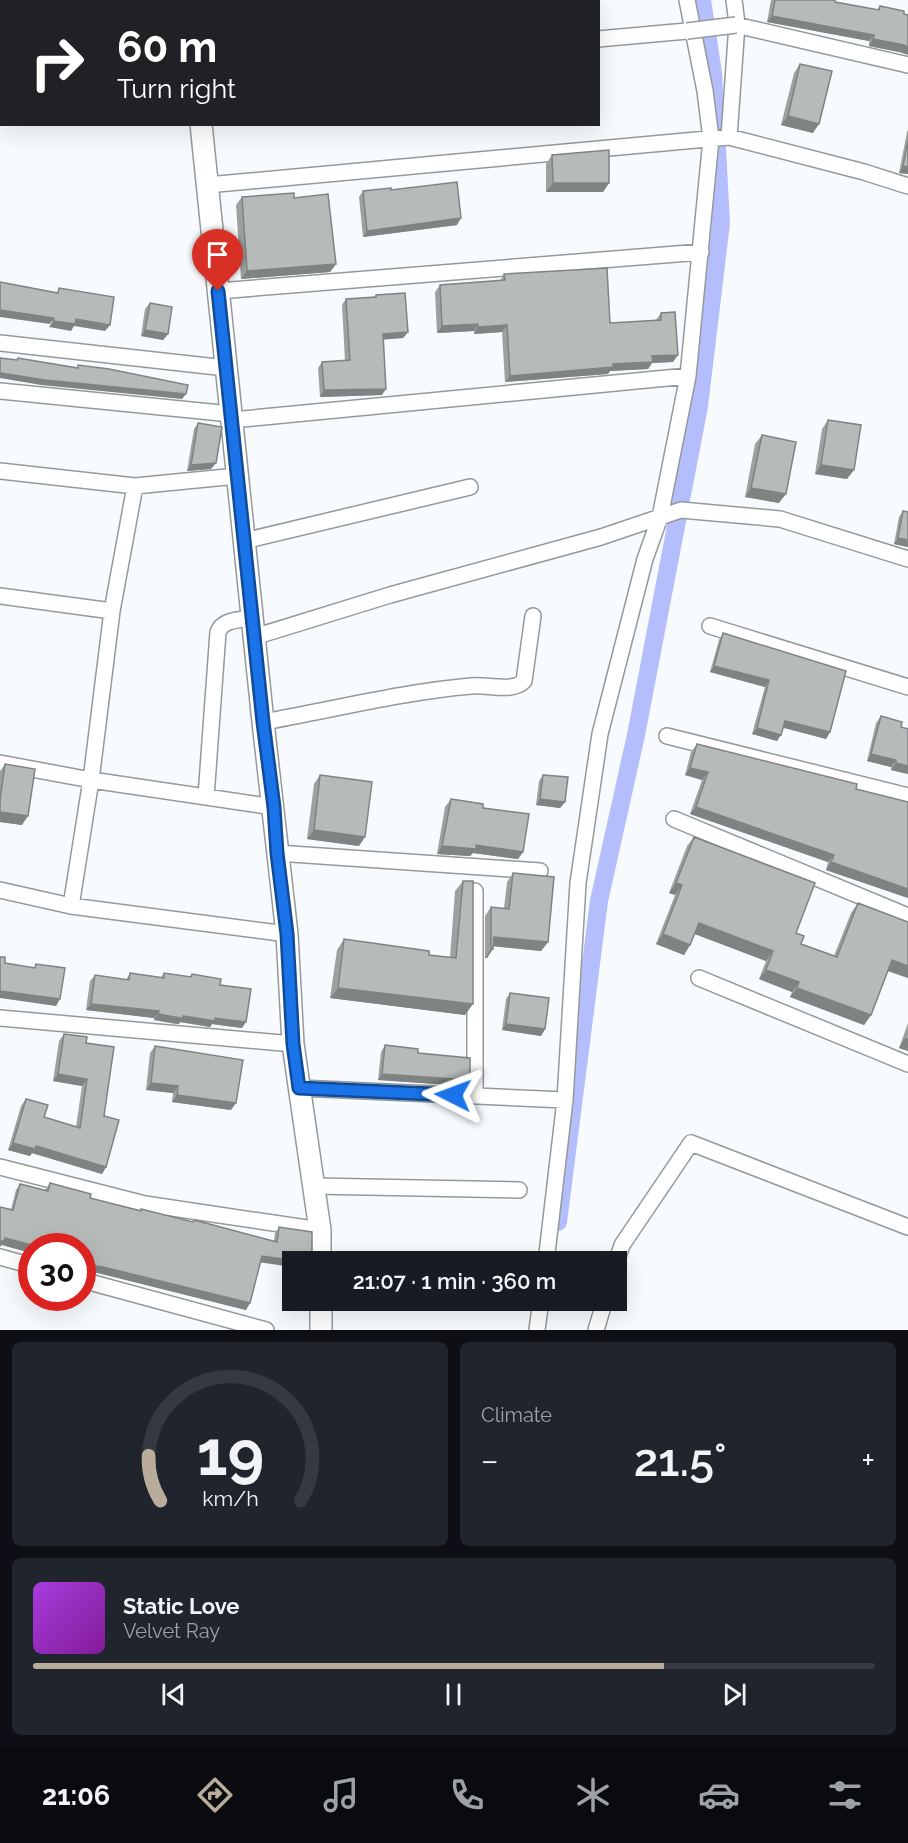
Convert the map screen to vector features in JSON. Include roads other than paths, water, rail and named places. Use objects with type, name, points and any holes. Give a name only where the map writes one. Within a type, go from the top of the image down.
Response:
[{"type":"main road","points":[[201,126],[287,934],[293,1044],[320,1230],[320,1251]]},
{"type":"main road","points":[[321,1311],[321,1330]]},
{"type":"street","points":[[687,0],[705,91],[720,138]]},
{"type":"street","points":[[547,1251],[565,1100],[578,883],[600,734],[645,559],[661,517],[688,376],[701,252],[736,25],[734,0]]},
{"type":"street","points":[[600,39],[736,25],[908,65]]},
{"type":"street","points":[[207,185],[720,138],[864,172],[908,186]]},
{"type":"street","points":[[218,291],[701,252]]},
{"type":"street","points":[[0,343],[226,368]]},
{"type":"street","points":[[0,391],[231,417],[688,376]]},
{"type":"street","points":[[0,471],[135,486],[237,476]]},
{"type":"street","points":[[72,906],[91,780],[112,611],[135,486]]},
{"type":"street","points":[[244,541],[470,487]]},
{"type":"street","points":[[206,797],[218,632],[220,626],[226,622],[253,627],[390,595],[601,537],[681,510],[780,519],[908,559]]},
{"type":"street","points":[[0,596],[112,611]]},
{"type":"street","points":[[263,722],[472,686],[513,687],[521,684],[524,681],[533,616]]},
{"type":"street","points":[[710,626],[908,687]]},
{"type":"street","points":[[667,736],[908,796]]},
{"type":"street","points":[[0,763],[91,780],[274,807]]},
{"type":"street","points":[[674,819],[908,916]]},
{"type":"street","points":[[277,853],[540,871]]},
{"type":"street","points":[[0,890],[72,906],[287,934]]},
{"type":"street","points":[[475,891],[475,1096]]},
{"type":"street","points":[[699,978],[908,1064]]},
{"type":"street","points":[[0,1018],[293,1044]]},
{"type":"street","points":[[299,1088],[565,1100]]},
{"type":"street","points":[[620,1251],[691,1143],[908,1227]]},
{"type":"street","points":[[0,1167],[145,1204],[320,1230]]},
{"type":"street","points":[[314,1186],[519,1190]]},
{"type":"street","points":[[0,1257],[18,1262]]},
{"type":"street","points":[[96,1284],[266,1330]]},
{"type":"street","points":[[537,1330],[539,1311]]},
{"type":"street","points":[[596,1330],[602,1311]]},
{"type":"waterway","points":[[558,1222],[599,901],[636,735],[699,406],[721,223],[713,73],[702,0]]}]
